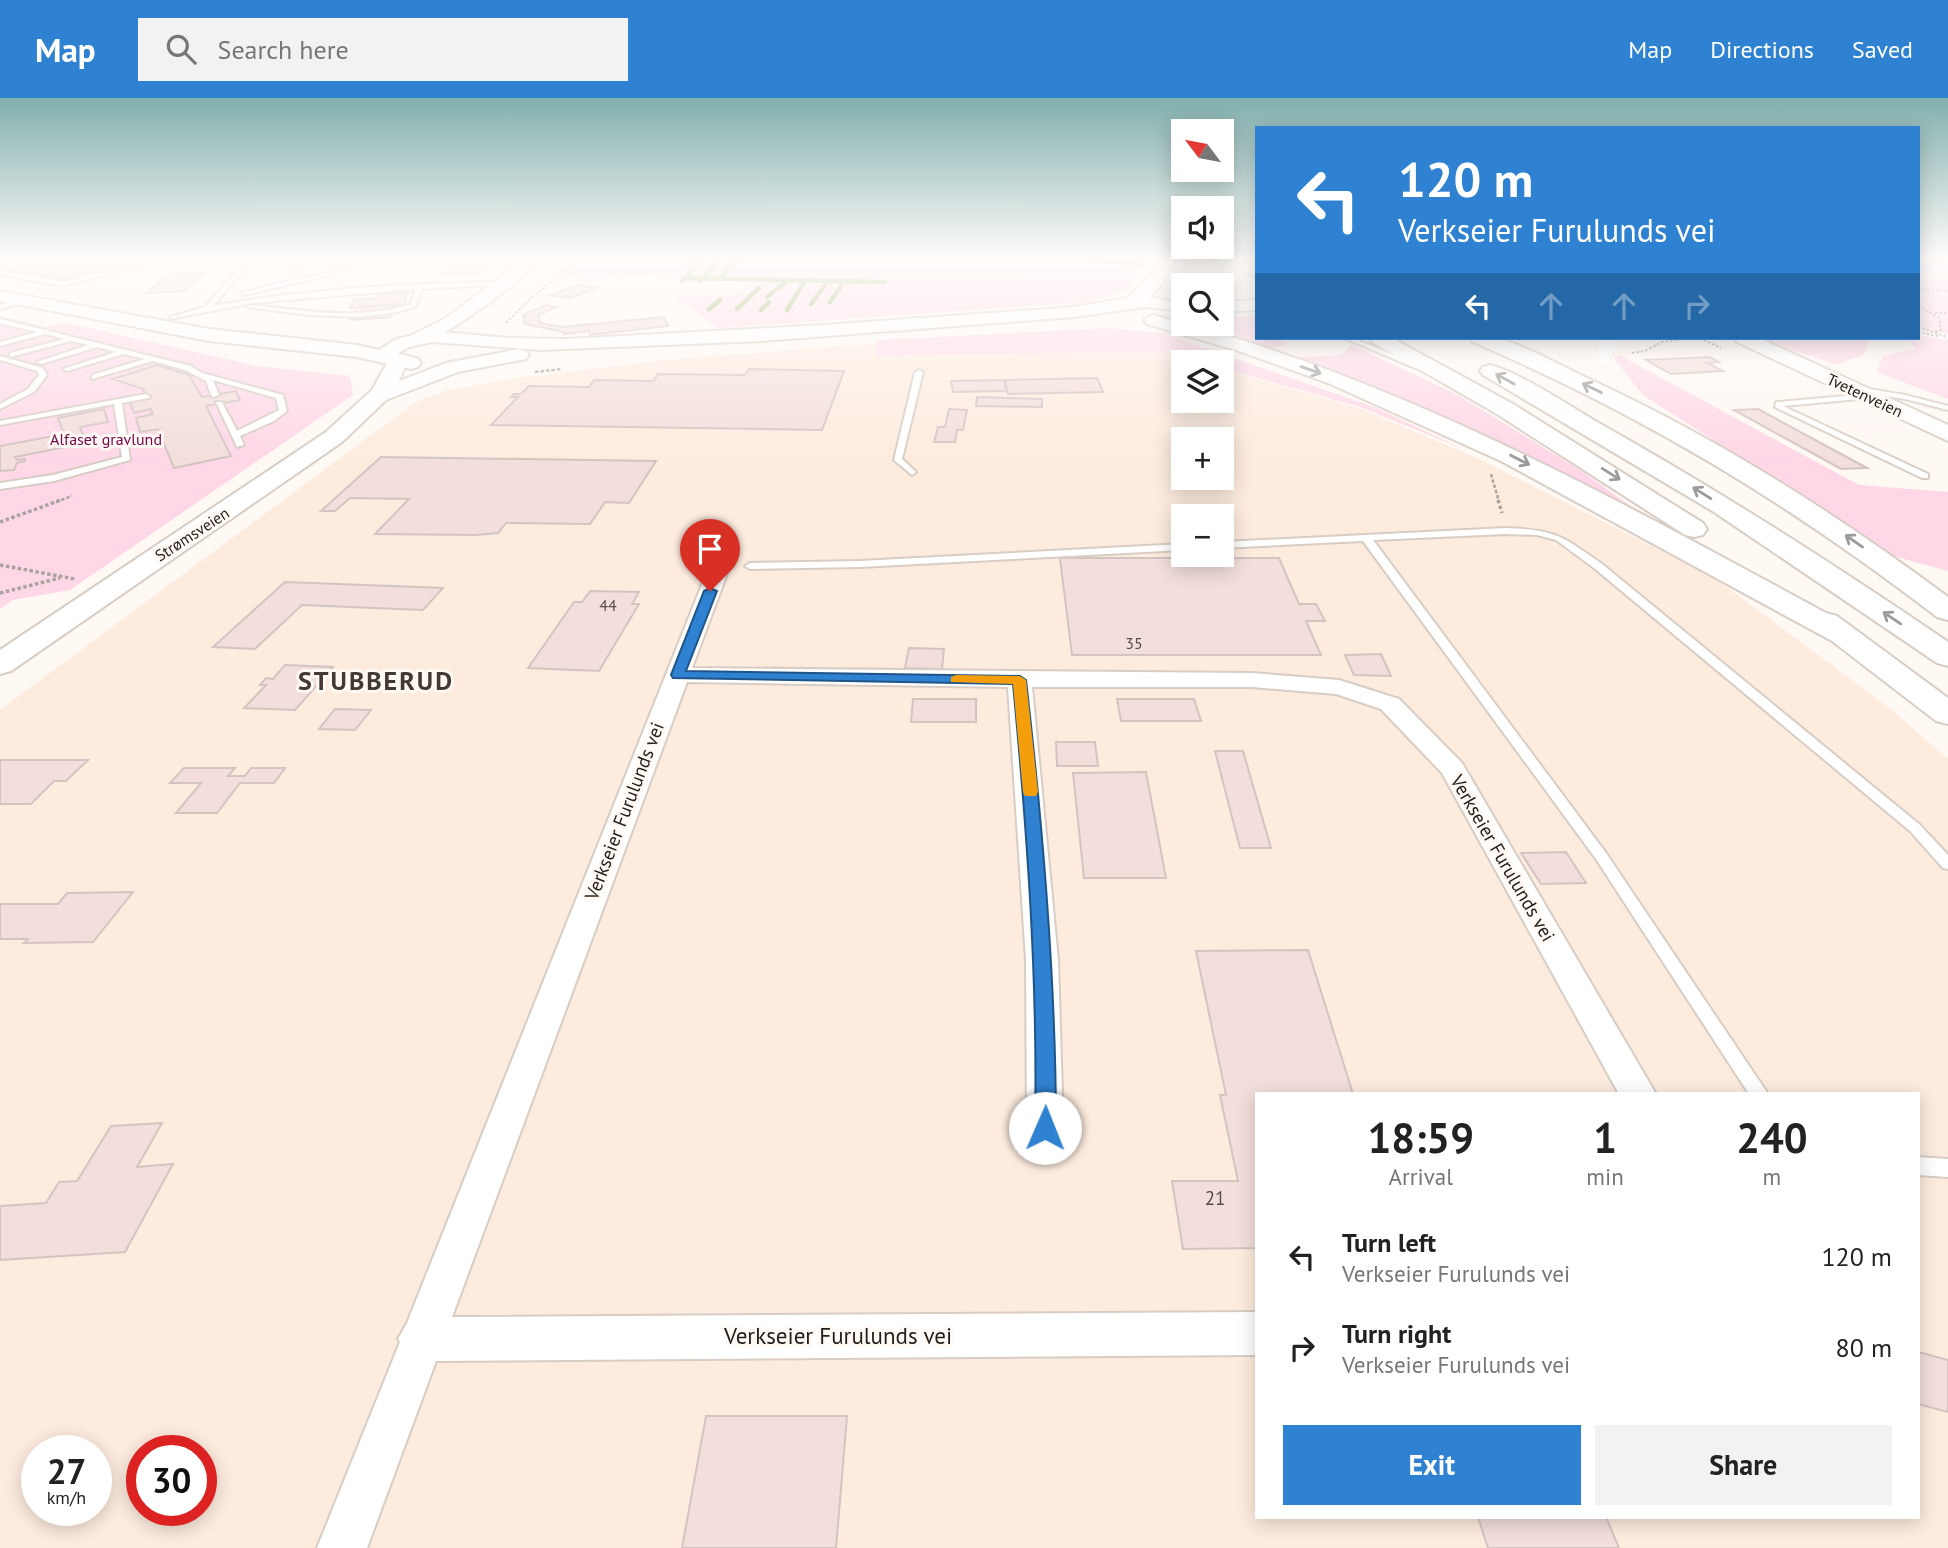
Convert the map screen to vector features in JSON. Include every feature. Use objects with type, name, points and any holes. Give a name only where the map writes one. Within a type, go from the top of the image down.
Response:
[{"type":"main road","points":[[159,326],[209,335],[357,351],[392,360],[423,363],[449,359],[654,349],[988,326]]},
{"type":"main road","points":[[223,326],[312,339],[368,342],[449,337],[527,344],[612,343],[866,326]]},
{"type":"main road","points":[[392,360],[389,351],[444,326]]},
{"type":"main road","points":[[467,339],[472,326]]},
{"type":"main road","points":[[1193,326],[1446,424],[1559,479],[1847,637]]},
{"type":"main road","points":[[449,359],[470,351],[474,346],[467,339]]},
{"type":"main road","points":[[1382,340],[1448,376],[1659,505],[1847,637],[1948,714]]},
{"type":"main road","name":"Tvetenveien","points":[[1748,340],[1948,434]]},
{"type":"main road","points":[[1611,346],[1604,365],[1611,375],[1676,429]]},
{"type":"main road","points":[[1476,349],[1560,372],[1676,429],[1810,510],[1948,611]]},
{"type":"main road","points":[[1476,349],[1602,433],[1838,580],[1948,656]]},
{"type":"main road","name":"Strømsveien","points":[[378,396],[453,367],[519,355]]},
{"type":"main road","name":"Strømsveien","points":[[378,396],[449,359]]},
{"type":"main road","name":"Strømsveien","points":[[0,664],[312,454],[378,396],[391,378],[392,360]]},
{"type":"street","name":"Verkseier Furulunds vei","points":[[342,1548],[420,1339],[718,571],[698,548]]},
{"type":"street","name":"Verkseier Furulunds vei","points":[[677,675],[1252,680],[1339,687],[1390,704],[1453,769],[1637,1092]]},
{"type":"street","points":[[1020,680],[1032,803],[1046,1079],[1045,1128]]},
{"type":"street","name":"Verkseier Furulunds vei","points":[[420,1339],[1255,1334]]},
{"type":"lane","points":[[0,331],[19,326],[188,368],[209,380],[240,445]]},
{"type":"lane","points":[[0,344],[43,333]]},
{"type":"lane","points":[[13,355],[69,339]]},
{"type":"lane","points":[[1351,340],[1372,350],[1448,376]]},
{"type":"lane","points":[[41,362],[96,346]]},
{"type":"lane","points":[[67,369],[123,353]]},
{"type":"lane","points":[[0,358],[40,370],[43,375],[41,382],[30,391],[0,407]]},
{"type":"lane","points":[[95,377],[150,359]]},
{"type":"lane","points":[[912,472],[898,460],[919,372]]},
{"type":"lane","points":[[202,375],[280,397],[283,411],[234,435]]},
{"type":"lane","points":[[197,387],[211,385]]},
{"type":"lane","points":[[1925,475],[1779,407],[1779,404],[1860,392],[1905,397],[1948,408]]},
{"type":"lane","points":[[0,423],[146,396]]},
{"type":"lane","points":[[0,486],[54,478],[127,458],[118,401]]},
{"type":"lane","points":[[1234,544],[1506,531],[1537,532],[1559,538],[1598,566],[1798,729],[1915,828],[1948,864]]},
{"type":"lane","points":[[1366,538],[1601,856],[1758,1092]]},
{"type":"lane","points":[[750,566],[860,564],[1171,548]]},
{"type":"lane","points":[[1920,1166],[1948,1168]]},
{"type":"path","points":[[1934,332],[1939,332],[1941,326]]},
{"type":"path","points":[[1920,328],[1947,337]]},
{"type":"path","points":[[1920,332],[1947,337]]},
{"type":"path","points":[[0,565],[77,579]]},
{"type":"path","points":[[0,593],[64,577]]},
{"type":"shaded area","points":[[877,343],[876,356],[1159,351],[1171,354],[1171,413],[1234,413],[1234,372],[1359,408],[1479,459],[1713,577],[1888,707],[1948,759],[1948,1548],[0,1548],[0,710],[416,402],[448,390],[517,378],[666,360]]},
{"type":"green space","name":"Alfaset gravlund","points":[[0,326],[79,326],[257,366],[350,376],[353,395],[70,590],[13,600],[0,609]]},
{"type":"green space","points":[[715,326],[751,326],[718,328]]},
{"type":"green space","points":[[1234,326],[1255,326],[1255,340],[1283,340],[1288,344],[1266,351],[1222,336],[1234,336]]},
{"type":"green space","points":[[1920,326],[1948,326],[1948,334],[1920,329]]},
{"type":"green space","points":[[1109,328],[1162,333],[1211,350],[1171,350],[1171,354],[1159,351],[876,356],[877,340]]},
{"type":"green space","points":[[1920,335],[1948,340],[1948,399],[1877,372],[1883,356],[1916,349],[1908,340],[1920,340]]},
{"type":"green space","points":[[1764,340],[1870,340],[1864,354],[1837,365]]},
{"type":"green space","points":[[1352,345],[1460,396],[1583,472],[1664,530],[1281,358],[1341,355]]},
{"type":"green space","points":[[1619,355],[1859,485],[1948,492],[1948,571],[1893,556],[1643,395],[1614,358]]},
{"type":"green space","points":[[1234,358],[1374,407],[1461,448],[1360,407],[1234,371]]},
{"type":"building","points":[[533,326],[668,326],[590,335],[589,331],[564,332]]},
{"type":"building","points":[[1709,357],[1719,362],[1707,363],[1723,371],[1671,374],[1646,360]]},
{"type":"building","points":[[157,365],[189,375],[202,397],[236,391],[240,400],[206,406],[231,456],[174,468],[158,429],[140,432],[136,418],[153,414],[151,409],[134,413],[130,402],[147,399],[143,389],[113,379]]},
{"type":"building","points":[[749,369],[844,371],[822,430],[491,425],[518,397],[511,397],[521,394],[529,386],[589,387],[594,380],[653,381],[658,374],[745,375]]},
{"type":"building","points":[[1097,378],[1103,392],[1008,394],[1005,380]]},
{"type":"building","points":[[1004,380],[1006,391],[953,392],[951,381]]},
{"type":"building","points":[[977,397],[1042,399],[1042,407],[976,406]]},
{"type":"building","points":[[104,409],[108,422],[80,427],[86,443],[15,457],[25,461],[17,463],[14,470],[0,471],[0,446],[64,434],[58,418]]},
{"type":"building","points":[[949,409],[967,410],[963,430],[957,430],[955,442],[934,442],[938,427],[945,427]]},
{"type":"building","points":[[1758,409],[1867,468],[1841,469],[1734,410]]},
{"type":"building","points":[[381,457],[656,461],[629,503],[605,502],[590,524],[506,523],[498,533],[476,535],[375,534],[409,499],[350,498],[335,511],[321,511]]},
{"type":"building","points":[[1060,558],[1171,558],[1171,567],[1234,567],[1234,558],[1279,558],[1299,604],[1316,604],[1325,621],[1306,621],[1321,655],[1072,655]]},
{"type":"building","points":[[285,582],[443,588],[423,610],[302,605],[255,649],[213,647]]},
{"type":"building","points":[[590,591],[639,592],[632,604],[639,604],[599,671],[528,668],[574,602],[582,602]]},
{"type":"building","points":[[909,648],[944,649],[942,669],[905,668]]},
{"type":"building","points":[[1381,654],[1391,676],[1354,675],[1345,655]]},
{"type":"building","points":[[285,665],[333,667],[295,710],[244,708],[266,685],[260,685],[266,678],[273,679]]},
{"type":"building","points":[[913,699],[976,699],[976,722],[911,722]]},
{"type":"building","points":[[1117,699],[1194,699],[1201,721],[1121,721]]},
{"type":"building","points":[[335,709],[371,710],[355,730],[319,729]]},
{"type":"building","points":[[1056,742],[1095,742],[1098,766],[1057,766]]},
{"type":"building","points":[[1215,751],[1243,751],[1271,848],[1240,848]]},
{"type":"building","points":[[0,760],[88,760],[66,781],[54,781],[31,804],[0,804]]},
{"type":"building","points":[[184,768],[235,768],[228,776],[245,776],[251,768],[285,768],[274,783],[240,783],[217,813],[176,813],[201,783],[170,783]]},
{"type":"building","points":[[1146,772],[1166,878],[1084,878],[1073,773]]},
{"type":"building","points":[[1566,852],[1586,883],[1541,884],[1521,853]]},
{"type":"building","points":[[133,892],[93,942],[24,943],[28,939],[0,939],[0,904],[58,904],[67,893]]},
{"type":"building","points":[[1308,950],[1352,1092],[1255,1092],[1255,1248],[1183,1249],[1172,1181],[1238,1181],[1220,1095],[1226,1095],[1196,951]]},
{"type":"building","points":[[162,1123],[137,1167],[173,1164],[125,1252],[0,1260],[0,1206],[46,1203],[59,1182],[77,1181],[111,1126]]},
{"type":"building","points":[[1920,1353],[1948,1360],[1948,1412],[1920,1405]]},
{"type":"building","points":[[706,1416],[847,1416],[836,1548],[682,1548]]},
{"type":"building","points":[[1479,1519],[1607,1519],[1619,1548],[1488,1548]]},
{"type":"slow traffic","points":[[956,679],[1020,680],[1031,792]]},
{"type":"district","name":"STUBBERUD","points":[[376,681]]},
{"type":"route","points":[[710,591],[677,675],[1020,680],[1032,803],[1046,1079],[1045,1128]]}]
